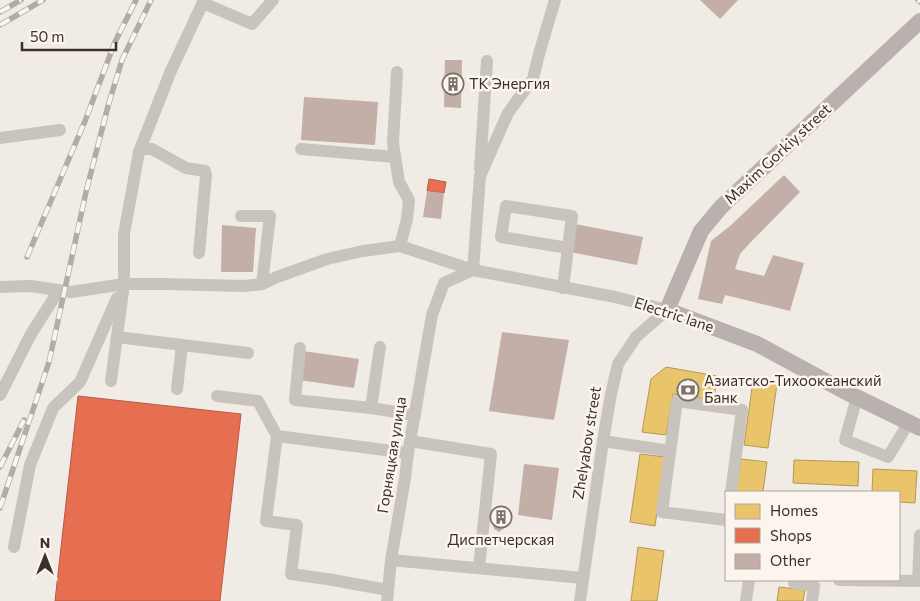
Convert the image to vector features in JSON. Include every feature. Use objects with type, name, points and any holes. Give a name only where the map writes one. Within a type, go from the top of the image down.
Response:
[{"type":"main road","name":"Maxim Gorkiy street","points":[[667,310],[702,230],[721,207],[920,21]]},
{"type":"main road","name":"Electric lane","points":[[667,310],[757,344],[857,397],[915,425]]},
{"type":"street","points":[[111,381],[124,284],[124,234],[139,152],[170,73],[204,2],[252,24],[273,0]]},
{"type":"street","points":[[480,176],[508,113],[534,79],[539,54],[555,0]]},
{"type":"street","points":[[473,270],[487,61]]},
{"type":"street","points":[[0,287],[31,286],[71,292],[124,284],[244,286],[262,284],[327,259],[363,251],[400,246],[407,219],[409,200],[399,182],[393,143],[397,72]]},
{"type":"street","points":[[0,138],[60,130]]},
{"type":"street","points":[[139,152],[144,148],[152,148],[186,168],[205,171],[199,253]]},
{"type":"street","points":[[301,148],[395,157]]},
{"type":"street","points":[[563,288],[568,248],[572,216],[506,206],[501,237],[568,248]]},
{"type":"street","points":[[240,216],[270,216],[262,284]]},
{"type":"street","name":"Electric lane","points":[[400,246],[473,270],[615,297],[667,310]]},
{"type":"street","name":"Горняцкая улица","points":[[388,596],[391,560],[432,315],[444,283],[473,270]]},
{"type":"street","points":[[14,547],[30,466],[53,408],[80,382],[124,284]]},
{"type":"street","points":[[0,395],[31,334],[60,290]]},
{"type":"street","name":"Zhelyabov street","points":[[580,601],[603,441],[618,364],[636,338],[667,310]]},
{"type":"street","points":[[117,337],[248,353]]},
{"type":"street","points":[[177,389],[182,345]]},
{"type":"street","points":[[371,408],[380,347]]},
{"type":"street","points":[[300,348],[295,400],[371,408],[414,415]]},
{"type":"street","points":[[217,396],[258,401],[277,436],[266,521],[297,524],[291,574],[327,579],[388,596]]},
{"type":"street","points":[[857,397],[845,440],[888,457],[915,425]]},
{"type":"street","points":[[725,520],[662,512],[677,401],[742,410],[731,491]]},
{"type":"street","points":[[277,436],[492,454],[479,568]]},
{"type":"street","points":[[603,441],[670,451]]},
{"type":"street","points":[[900,581],[918,581],[920,534]]},
{"type":"street","points":[[391,560],[583,578]]},
{"type":"street","points":[[746,601],[748,581]]},
{"type":"street","points":[[795,581],[794,583],[814,583],[812,601]]},
{"type":"building: Homes","points":[[666,367],[717,376],[714,400],[673,394],[666,435],[642,432],[651,379]]},
{"type":"building: Homes","points":[[753,381],[777,384],[768,448],[744,445]]},
{"type":"building: Homes","points":[[640,454],[665,457],[655,526],[630,522]]},
{"type":"building: Homes","points":[[741,459],[767,462],[763,491],[736,491]]},
{"type":"building: Homes","points":[[794,460],[859,462],[858,486],[793,483]]},
{"type":"building: Homes","points":[[873,469],[917,471],[915,503],[900,502],[900,491],[872,491]]},
{"type":"building: Homes","points":[[638,547],[664,551],[657,601],[631,601]]},
{"type":"building: Homes","points":[[779,587],[805,590],[803,601],[777,601]]},
{"type":"building: Shops","points":[[429,179],[446,182],[444,193],[427,191]]},
{"type":"building: Shops","points":[[78,396],[241,414],[220,601],[55,601]]},
{"type":"building: Other","points":[[700,0],[738,0],[720,19]]},
{"type":"building: Other","name":"ТК Энергия","points":[[445,60],[462,60],[461,108],[444,107]]},
{"type":"building: Other","points":[[304,97],[378,102],[375,145],[301,140]]},
{"type":"building: Other","points":[[784,175],[800,192],[740,254],[735,269],[764,276],[773,255],[804,263],[790,311],[725,295],[722,304],[698,299],[711,241],[730,226]]},
{"type":"building: Other","points":[[427,191],[444,193],[441,219],[423,217]]},
{"type":"building: Other","points":[[575,224],[643,237],[637,265],[570,252]]},
{"type":"building: Other","points":[[222,225],[256,228],[253,272],[221,272]]},
{"type":"building: Other","points":[[502,332],[569,340],[554,420],[489,411]]},
{"type":"building: Other","points":[[303,351],[359,359],[354,388],[299,380]]},
{"type":"building: Other","points":[[524,464],[559,468],[552,520],[518,515]]},
{"type":"building: Other","name":"Диспетчерская","points":[[495,509],[509,511],[506,525],[499,532],[494,529]]},
{"type":"railway","points":[[0,12],[21,0]]},
{"type":"railway","points":[[0,25],[43,0]]},
{"type":"railway","points":[[27,257],[85,121],[115,42],[136,0]]},
{"type":"railway","points":[[0,508],[49,362],[86,192],[108,106],[122,60],[151,0]]},
{"type":"railway","points":[[0,467],[24,420]]},
{"type":"place","name":"ТК Энергия","points":[[453,84]]},
{"type":"place","name":"Азиатско-Тихоокеанский Банк","points":[[688,390]]},
{"type":"place","name":"Диспетчерская","points":[[501,517]]}]
